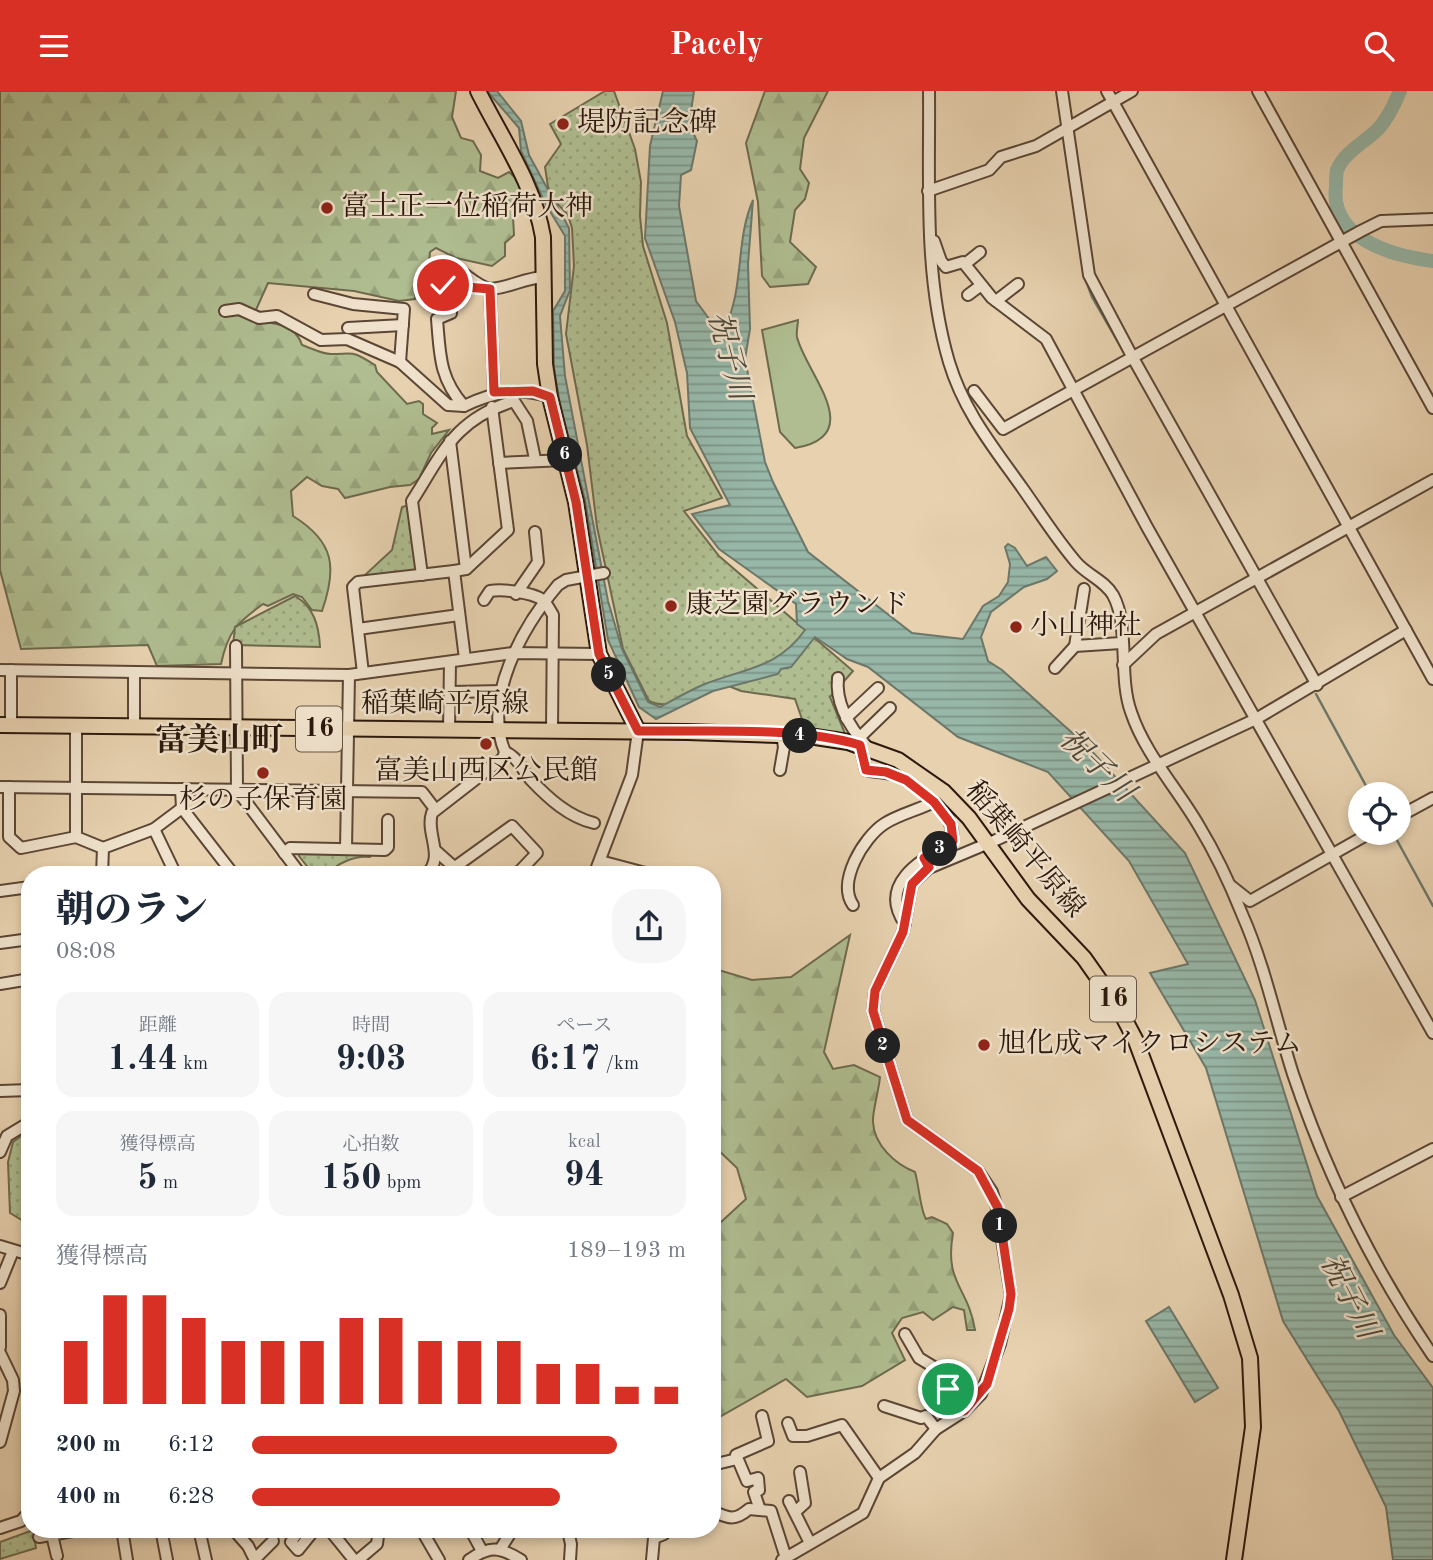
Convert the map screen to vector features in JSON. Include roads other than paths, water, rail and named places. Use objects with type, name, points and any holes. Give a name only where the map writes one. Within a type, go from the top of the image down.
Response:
[{"type":"main road","points":[[478,91],[536,205],[544,237],[545,364],[589,575],[599,654],[638,731]]},
{"type":"main road","name":"稲葉崎平原線","points":[[5,725],[638,731],[809,736],[862,744],[898,760],[944,792],[991,841],[1028,899],[1084,958],[1117,1005],[1136,1041],[1238,1315],[1250,1358],[1253,1419],[1234,1560]]},
{"type":"street","points":[[929,91],[929,238],[945,345],[970,413],[1076,562],[1100,580],[1112,594],[1120,615],[1123,665],[1130,711],[1159,765],[1199,825],[1229,884],[1254,943],[1294,1076],[1341,1197],[1377,1269],[1433,1356]]},
{"type":"street","points":[[1062,91],[1089,275],[1132,358],[1317,685]]},
{"type":"street","points":[[928,191],[989,170],[1001,157],[1036,146],[1110,96],[1132,91]]},
{"type":"street","points":[[1258,91],[1344,240],[1433,408]]},
{"type":"street","points":[[1110,96],[1433,679]]},
{"type":"street","points":[[974,391],[1003,429],[1381,221],[1433,219]]},
{"type":"street","points":[[929,238],[934,240],[941,261],[946,267],[965,264],[980,252]]},
{"type":"street","points":[[965,264],[980,286],[996,301],[1046,339],[1072,391],[1433,1033]]},
{"type":"street","points":[[494,392],[485,288],[475,279],[451,266],[438,277],[443,285],[449,287],[485,288],[506,287],[522,278],[544,277]]},
{"type":"street","points":[[996,301],[1018,283]]},
{"type":"street","points":[[968,295],[980,286]]},
{"type":"street","points":[[449,287],[451,313],[437,319],[438,354],[443,371],[464,406]]},
{"type":"street","points":[[314,294],[353,304],[404,309],[400,362]]},
{"type":"street","points":[[225,311],[239,309],[260,318],[277,316],[321,340],[347,339],[400,362],[448,405],[464,406],[494,392],[533,391],[550,397]]},
{"type":"street","points":[[348,328],[403,325]]},
{"type":"street","points":[[422,575],[412,501],[450,441],[467,421],[492,407],[514,401],[519,404],[527,421],[535,459]]},
{"type":"street","points":[[363,673],[353,587],[358,582],[466,569],[508,530],[492,407]]},
{"type":"street","points":[[450,441],[466,569]]},
{"type":"street","points":[[499,463],[535,459],[566,460]]},
{"type":"street","points":[[1123,665],[1156,634],[1351,528],[1433,480]]},
{"type":"street","points":[[516,594],[538,562],[535,532]]},
{"type":"street","points":[[454,571],[465,660]]},
{"type":"street","points":[[594,823],[570,815],[530,779],[515,757],[505,752],[498,730],[498,711],[513,653],[544,601],[566,580],[604,573]]},
{"type":"street","points":[[1055,668],[1075,646],[1084,589]]},
{"type":"street","points":[[484,600],[490,591],[516,594],[544,601],[553,615],[552,730]]},
{"type":"street","points":[[358,629],[459,615]]},
{"type":"street","points":[[926,863],[991,841],[1256,719],[1406,631]]},
{"type":"street","points":[[1075,646],[1121,643]]},
{"type":"street","points":[[236,646],[237,790],[294,866]]},
{"type":"street","points":[[5,725],[5,670],[349,675],[513,653],[599,654]]},
{"type":"street","points":[[449,730],[450,661]]},
{"type":"street","points":[[134,672],[134,727]]},
{"type":"street","points":[[346,849],[349,675]]},
{"type":"street","points":[[721,1514],[734,1518],[742,1517],[749,1509],[773,1512],[784,1559],[863,1513],[879,1478],[915,1453],[936,1429],[964,1411],[987,1384],[1011,1294],[998,1208],[992,1192],[978,1171],[907,1120],[873,1011],[875,991],[902,936],[912,884],[926,863],[953,841],[951,824],[934,802],[906,780],[886,772],[866,770],[862,744],[846,718],[836,685],[838,678]]},
{"type":"street","points":[[846,718],[878,688]]},
{"type":"street","points":[[450,692],[504,691]]},
{"type":"street","points":[[862,744],[890,708]]},
{"type":"street","points":[[76,726],[76,837]]},
{"type":"street","points":[[598,866],[632,775],[638,731]]},
{"type":"street","points":[[780,770],[784,747],[782,735]]},
{"type":"street","points":[[433,866],[436,851],[430,817],[435,809],[500,761],[505,752]]},
{"type":"street","points":[[182,809],[154,829],[103,848],[76,837],[21,848],[9,837],[5,787],[422,792],[435,809]]},
{"type":"street","points":[[181,789],[182,809],[227,866]]},
{"type":"street","points":[[1411,810],[1433,798]]},
{"type":"street","points":[[853,905],[847,886],[860,851],[881,826],[934,802]]},
{"type":"street","points":[[284,853],[290,848],[385,850],[388,847],[388,820]]},
{"type":"street","points":[[465,866],[512,826],[537,851],[524,866]]},
{"type":"street","points":[[154,829],[172,866]]},
{"type":"street","points":[[1229,884],[1250,901],[1349,845]]},
{"type":"street","points":[[103,848],[103,866]]},
{"type":"street","points":[[436,851],[453,866]]},
{"type":"street","points":[[600,861],[619,866]]},
{"type":"street","points":[[0,891],[21,888]]},
{"type":"street","points":[[0,943],[21,940]]},
{"type":"street","points":[[0,984],[21,980]]},
{"type":"street","points":[[0,1091],[21,1090]]},
{"type":"street","points":[[0,1152],[7,1136],[21,1127]]},
{"type":"street","points":[[1341,1197],[1433,1149]]},
{"type":"street","points":[[0,1246],[21,1253]]},
{"type":"street","points":[[0,1283],[13,1251]]},
{"type":"street","points":[[0,1315],[0,1347]]},
{"type":"street","points":[[905,1334],[919,1358],[953,1376],[948,1389],[964,1411]]},
{"type":"street","points":[[0,1353],[13,1380],[14,1391],[0,1442]]},
{"type":"street","points":[[884,1406],[922,1418],[926,1416],[936,1429]]},
{"type":"street","points":[[760,1510],[754,1492],[759,1490],[758,1478],[747,1481],[737,1454],[768,1441],[762,1416]]},
{"type":"street","points":[[788,1423],[793,1436],[807,1436],[842,1425],[879,1478]]},
{"type":"street","points":[[721,1463],[737,1459]]},
{"type":"street","points":[[795,1512],[805,1503],[800,1472]]},
{"type":"street","points":[[789,1501],[810,1543]]},
{"type":"street","points":[[0,1528],[21,1521]]},
{"type":"street","points":[[53,1538],[57,1556]]},
{"type":"street","points":[[123,1538],[127,1560]]},
{"type":"street","points":[[163,1538],[167,1560]]},
{"type":"street","points":[[201,1538],[206,1560]]},
{"type":"street","points":[[241,1538],[255,1560],[273,1541]]},
{"type":"street","points":[[294,1538],[291,1542],[298,1550],[308,1538]]},
{"type":"street","points":[[339,1538],[356,1560],[377,1544],[378,1538]]},
{"type":"street","points":[[426,1538],[439,1560]]},
{"type":"street","points":[[475,1538],[482,1551]]},
{"type":"street","points":[[501,1548],[507,1538]]},
{"type":"street","points":[[570,1538],[570,1560]]},
{"type":"street","points":[[652,1560],[654,1538]]},
{"type":"street","points":[[469,1560],[482,1551],[501,1548],[521,1560]]},
{"type":"water","name":"祝子川","points":[[487,91],[497,91],[521,121],[529,155],[569,228],[570,290],[560,316],[565,376],[608,601],[622,649],[648,702],[660,707],[705,684],[772,660],[795,643],[805,630],[797,624],[796,604],[719,549],[692,514],[730,505],[690,428],[687,373],[675,322],[645,238],[650,146],[663,91],[694,91],[689,124],[697,141],[691,170],[681,175],[679,206],[696,301],[721,335],[734,302],[747,216],[753,200],[748,264],[750,329],[745,359],[765,462],[808,552],[912,633],[963,639],[983,606],[999,596],[1008,582],[1010,564],[1005,547],[1008,544],[1015,548],[1027,566],[1046,557],[1057,571],[1047,579],[1024,587],[991,612],[981,637],[988,661],[1002,670],[1088,747],[1185,853],[1255,1000],[1317,1196],[1394,1335],[1433,1388],[1433,1560],[1393,1560],[1386,1507],[1339,1411],[1283,1321],[1206,1068],[1150,973],[1188,964],[1129,861],[1048,772],[958,737],[868,667],[847,659],[815,637],[791,667],[781,669],[778,674],[713,691],[656,719],[639,707],[608,640],[585,500],[560,405],[554,368],[553,311],[565,291],[565,236],[545,203],[521,151],[519,128]]},
{"type":"water","points":[[1169,1307],[1218,1388],[1195,1402],[1146,1321]]},
{"type":"waterway","points":[[1400,91],[1379,128],[1350,152],[1337,170],[1336,204],[1342,219],[1366,241],[1382,249],[1433,261]]},
{"type":"waterway","points":[[1084,275],[1092,297],[1126,356]]},
{"type":"waterway","points":[[1162,421],[1181,454]]},
{"type":"waterway","points":[[1316,694],[1364,782]]},
{"type":"waterway","points":[[1400,845],[1433,906]]},
{"type":"place","name":"堤防記念碑","points":[[563,124]]},
{"type":"place","name":"富士正一位稲荷大神","points":[[327,208]]},
{"type":"place","name":"康芝園グラウンド","points":[[671,606]]},
{"type":"place","name":"小山神社","points":[[1016,627]]},
{"type":"place","name":"富美山西区公民館","points":[[486,744]]},
{"type":"place","name":"杉の子保育園","points":[[263,773]]},
{"type":"place","name":"旭化成マイクロシステム","points":[[984,1045]]},
{"type":"district","name":"富美山町","points":[[219,742]]}]
